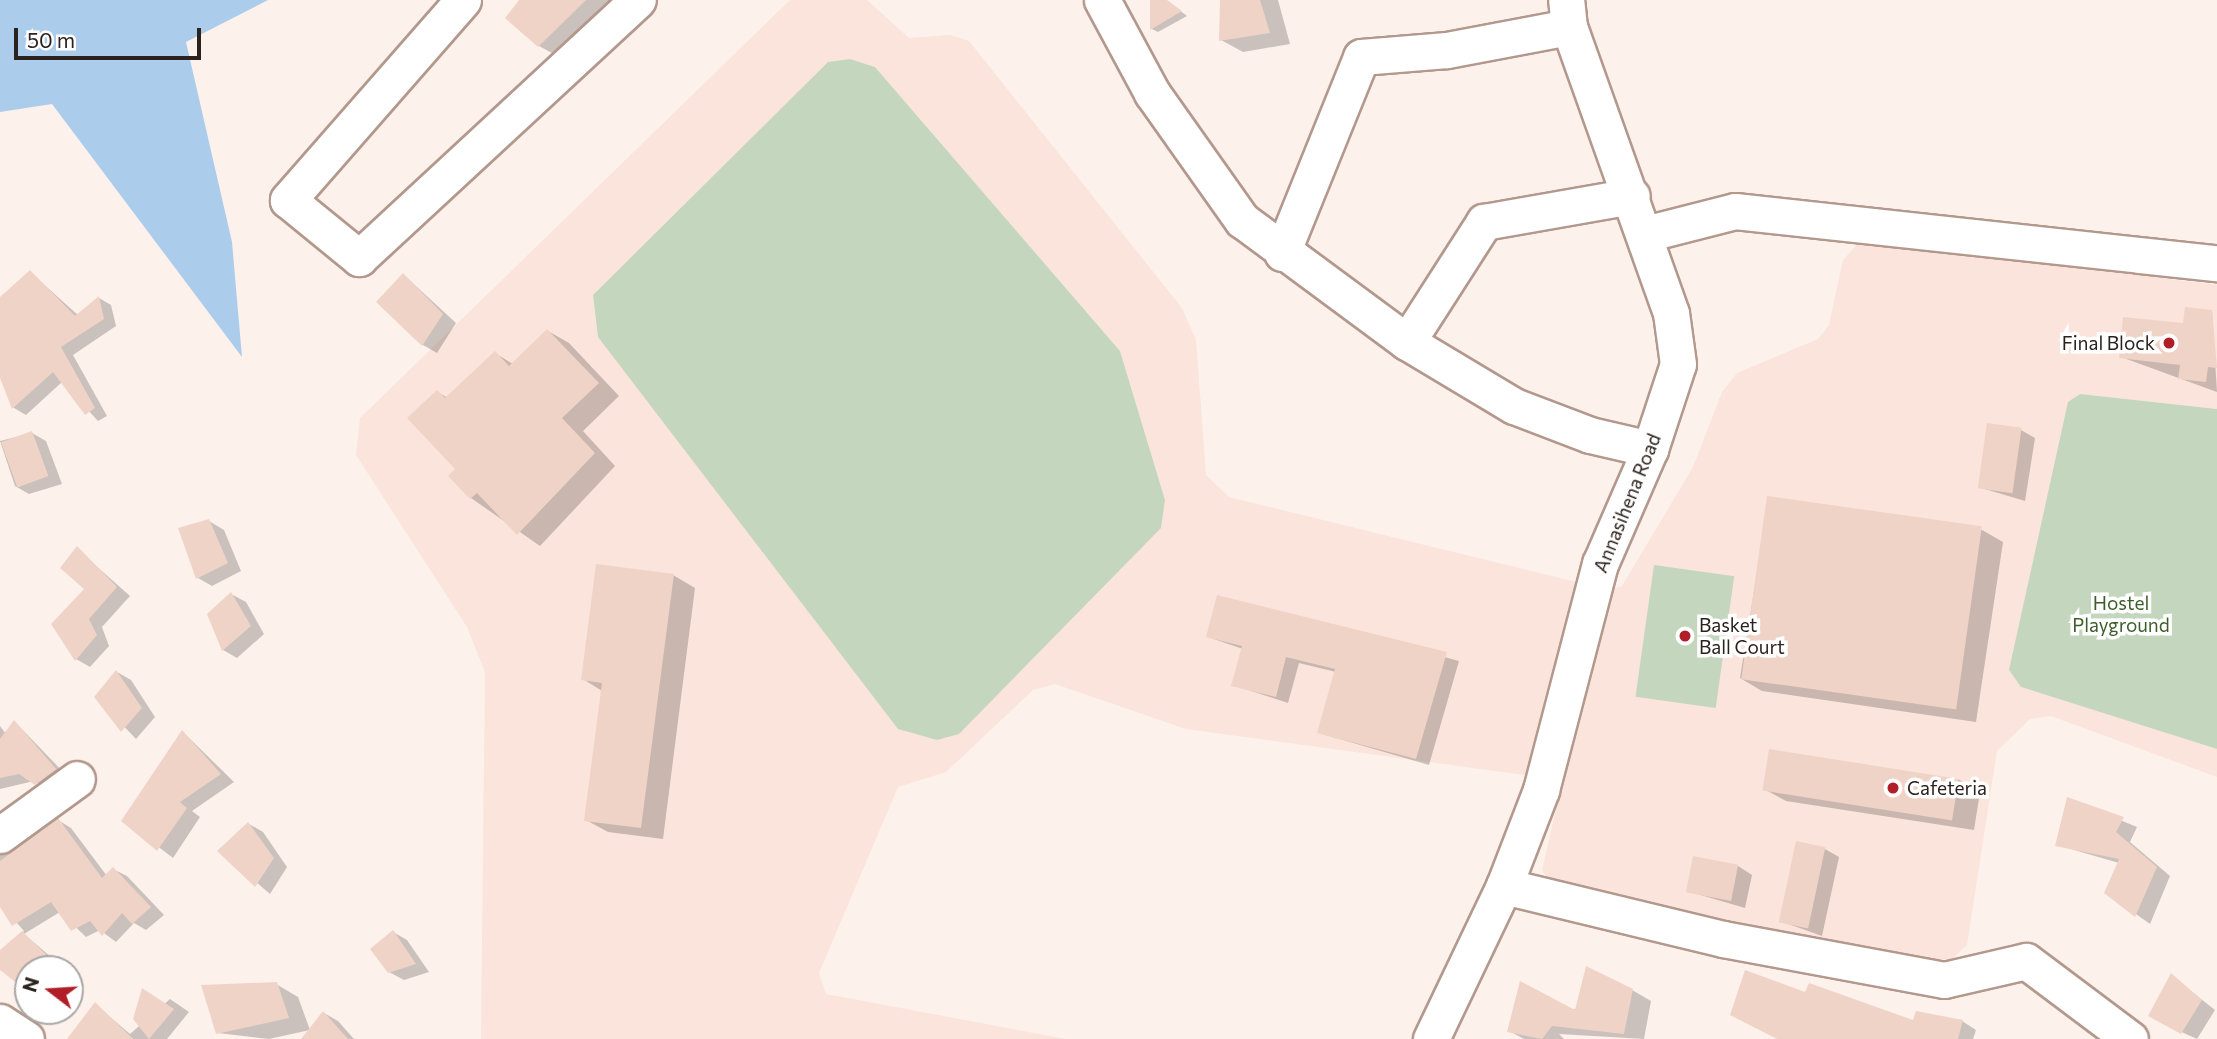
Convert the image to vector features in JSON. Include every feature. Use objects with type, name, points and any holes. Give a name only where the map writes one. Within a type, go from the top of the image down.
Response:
[{"type":"street","points":[[463,0],[288,200],[359,258],[638,0]]},
{"type":"street","points":[[1102,0],[1152,93],[1242,220],[1282,253],[1407,342],[1514,406],[1590,435],[1650,449]]},
{"type":"street","points":[[1282,253],[1361,57],[1447,50],[1568,13]]},
{"type":"street","name":"Annasihena Road","points":[[1431,1039],[1504,886],[1541,790],[1600,564],[1650,449],[1678,364],[1671,313],[1568,13]]},
{"type":"street","points":[[1407,342],[1485,222],[1632,197]]},
{"type":"street","points":[[1645,234],[1735,211],[2217,263]]},
{"type":"street","points":[[0,835],[76,779]]},
{"type":"street","points":[[1504,886],[1723,939],[1944,981],[2026,961],[2130,1039]]},
{"type":"street","points":[[0,1022],[26,1039]]},
{"type":"shaded area","points":[[790,0],[867,0],[909,38],[950,35],[969,41],[1182,308],[1196,340],[1206,475],[1229,497],[1609,590],[1622,586],[1693,467],[1722,392],[1737,373],[1818,339],[1829,325],[1843,260],[1860,241],[2217,285],[2217,409],[2080,394],[2021,687],[2217,749],[2217,777],[2051,716],[2030,719],[1997,751],[1967,945],[1952,959],[1909,960],[1551,883],[1542,870],[1561,788],[1554,779],[1186,729],[1055,684],[1033,690],[946,772],[898,787],[819,973],[826,994],[1066,1039],[481,1039],[485,672],[467,627],[356,455],[360,418]],"holes":[[[850,59],[875,67],[1120,351],[1165,500],[598,337],[593,295],[828,63]]]},
{"type":"green space","points":[[850,59],[875,67],[1120,351],[1165,500],[1161,528],[959,734],[937,740],[898,729],[598,337],[593,295],[828,62]]},
{"type":"green space","name":"Hostel Playground","points":[[2080,394],[2217,409],[2217,749],[2021,687],[2009,670],[2068,402]]},
{"type":"green space","name":"Basket Ball Court","points":[[1654,565],[1734,576],[1716,708],[1635,697]]},
{"type":"water","points":[[0,0],[268,0],[186,42],[232,242],[242,357],[52,104],[0,112]]},
{"type":"building","points":[[519,0],[586,0],[538,47],[505,18]]},
{"type":"building","points":[[1150,0],[1167,0],[1182,11],[1150,30]]},
{"type":"building","points":[[1220,0],[1260,0],[1270,33],[1219,41]]},
{"type":"building","points":[[30,270],[75,316],[99,296],[104,319],[61,347],[95,408],[85,415],[53,372],[12,409],[0,378],[0,297]]},
{"type":"building","points":[[403,273],[443,314],[422,346],[376,302]]},
{"type":"building","name":"Final Block","points":[[2185,307],[2212,310],[2217,368],[2208,367],[2206,382],[2178,379],[2180,365],[2119,358],[2123,317],[2183,323]]},
{"type":"building","points":[[547,329],[599,383],[562,418],[595,453],[517,535],[477,493],[470,499],[448,476],[455,469],[407,418],[437,390],[445,398],[495,351],[509,366]]},
{"type":"building","points":[[1987,423],[2022,428],[2012,493],[1978,488]]},
{"type":"building","points":[[32,431],[48,476],[17,487],[1,442]]},
{"type":"building","points":[[1767,496],[1982,526],[1956,709],[1741,679]]},
{"type":"building","points":[[209,519],[228,563],[196,579],[178,528]]},
{"type":"building","points":[[77,546],[117,587],[89,619],[97,635],[75,661],[51,624],[84,589],[60,568]]},
{"type":"building","points":[[596,564],[674,574],[641,828],[584,821],[602,683],[581,680]]},
{"type":"building","points":[[231,592],[251,626],[222,651],[207,614]]},
{"type":"building","points":[[1217,595],[1447,652],[1416,759],[1317,733],[1335,669],[1286,657],[1276,697],[1231,686],[1242,646],[1206,637]]},
{"type":"building","points":[[116,670],[142,708],[121,732],[94,697]]},
{"type":"building","points":[[14,720],[56,769],[35,785],[19,774],[0,778],[0,739]]},
{"type":"building","points":[[182,730],[221,774],[180,802],[187,808],[157,851],[121,821]]},
{"type":"building","points":[[1769,749],[1959,779],[1952,821],[1762,790]]},
{"type":"building","points":[[2067,797],[2124,817],[2116,832],[2157,867],[2135,917],[2104,893],[2119,859],[2055,846]]},
{"type":"building","points":[[58,818],[102,878],[113,867],[151,907],[132,924],[122,913],[102,936],[90,921],[71,931],[51,902],[12,926],[0,907],[0,861]]},
{"type":"building","points":[[248,822],[274,858],[255,887],[217,851]]},
{"type":"building","points":[[1796,841],[1825,847],[1808,928],[1779,922]]},
{"type":"building","points":[[1693,856],[1738,865],[1731,901],[1686,892]]},
{"type":"building","points":[[393,930],[416,964],[388,973],[370,949]]},
{"type":"building","points":[[22,931],[47,955],[14,955],[14,981],[0,970],[0,950]]},
{"type":"building","points":[[1586,966],[1633,989],[1624,1034],[1552,1026],[1542,1039],[1507,1032],[1520,981],[1575,1010]]},
{"type":"building","points":[[1745,970],[1805,992],[1809,983],[1913,1020],[1916,1011],[1963,1020],[1958,1039],[1777,1039],[1730,1015]]},
{"type":"building","points":[[2171,973],[2202,1000],[2181,1034],[2148,1016]]},
{"type":"building","points":[[277,982],[289,1018],[216,1034],[201,985]]},
{"type":"building","points":[[142,988],[174,1009],[149,1039],[133,1019]]},
{"type":"building","points":[[95,1002],[133,1039],[67,1039],[78,1025],[84,1025],[84,1017]]},
{"type":"building","points":[[323,1011],[348,1039],[301,1039]]},
{"type":"place","name":"Final Block","points":[[2169,343]]},
{"type":"place","name":"Basket Ball Court","points":[[1685,636]]},
{"type":"place","name":"Cafeteria","points":[[1893,788]]}]
